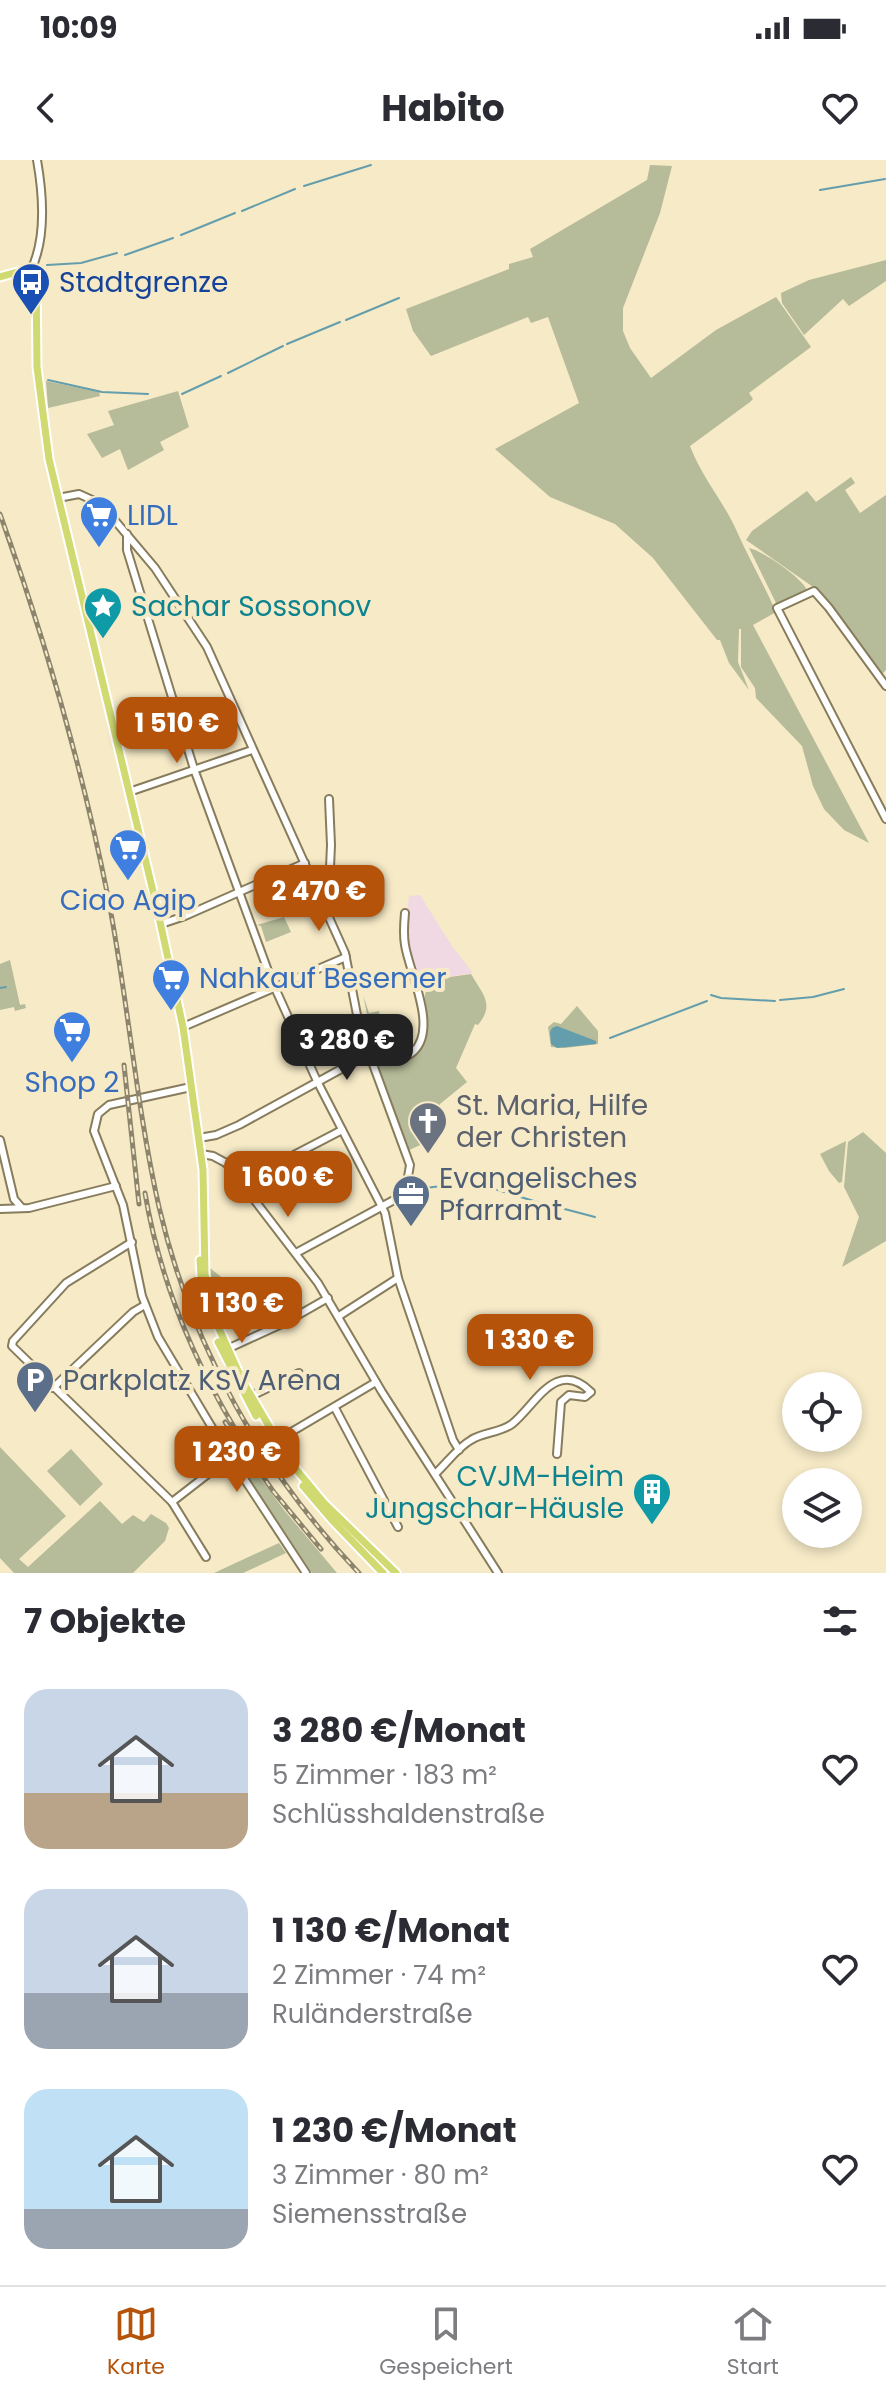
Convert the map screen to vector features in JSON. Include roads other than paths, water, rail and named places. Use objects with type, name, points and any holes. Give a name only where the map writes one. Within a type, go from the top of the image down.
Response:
[{"type":"main road","points":[[0,277],[31,270],[36,276],[35,324],[45,439],[183,1027],[201,1158],[202,1290],[208,1318],[248,1398],[291,1470],[372,1570],[383,1573]]},
{"type":"main road","points":[[248,1398],[276,1441],[324,1503],[396,1573]]},
{"type":"main road","points":[[372,1570],[382,1559]]},
{"type":"street","points":[[31,270],[37,256],[42,209],[37,160]]},
{"type":"street","points":[[58,498],[79,494],[101,504],[170,588],[203,640],[227,687],[252,750],[256,752],[346,957],[368,1057],[410,1165],[404,1195],[296,1253]]},
{"type":"street","points":[[127,534],[127,550],[194,769],[274,987],[317,1081],[382,1207],[398,1278],[459,1450]]},
{"type":"street","points":[[886,686],[827,604],[811,591],[780,606],[778,612],[886,819]]},
{"type":"street","points":[[129,792],[252,750]]},
{"type":"street","points":[[321,899],[328,895],[329,890],[329,799]]},
{"type":"street","points":[[161,924],[305,863]]},
{"type":"street","points":[[199,1138],[218,1135],[368,1057],[411,1054],[423,1032],[420,999],[405,947],[405,913]]},
{"type":"street","points":[[183,1027],[346,957]]},
{"type":"street","points":[[191,1087],[114,1103],[100,1112],[94,1131],[116,1186],[145,1305],[169,1358],[306,1573]]},
{"type":"street","points":[[246,1190],[297,1153],[342,1130]]},
{"type":"street","points":[[0,1140],[19,1205]]},
{"type":"street","points":[[201,1158],[222,1160],[296,1253],[328,1298],[376,1382],[498,1573]]},
{"type":"street","points":[[0,1209],[19,1205],[29,1208],[116,1186]]},
{"type":"street","points":[[132,1242],[66,1283],[12,1344],[13,1349],[172,1502],[206,1557]]},
{"type":"street","points":[[339,1316],[398,1278]]},
{"type":"street","points":[[224,1351],[299,1316],[328,1298]]},
{"type":"street","points":[[53,1388],[133,1312],[145,1305]]},
{"type":"street","points":[[248,1398],[299,1373]]},
{"type":"street","points":[[276,1441],[376,1382]]},
{"type":"street","points":[[435,1474],[474,1438],[508,1426],[548,1385],[572,1382],[591,1392],[587,1397],[571,1395],[562,1401],[557,1454]]},
{"type":"street","points":[[335,1408],[398,1527]]},
{"type":"street","points":[[172,1502],[230,1457]]},
{"type":"water","points":[[557,1026],[596,1041],[596,1044],[557,1048],[551,1044],[550,1032]]},
{"type":"waterway","points":[[304,186],[371,165]]},
{"type":"waterway","points":[[820,190],[885,179]]},
{"type":"waterway","points":[[242,211],[295,189]]},
{"type":"waterway","points":[[181,235],[235,213]]},
{"type":"waterway","points":[[125,255],[173,238]]},
{"type":"waterway","points":[[47,265],[81,263],[117,253]]},
{"type":"waterway","points":[[346,320],[399,298]]},
{"type":"waterway","points":[[287,344],[340,322]]},
{"type":"waterway","points":[[228,373],[283,346]]},
{"type":"waterway","points":[[182,394],[221,376]]},
{"type":"waterway","points":[[48,380],[102,392],[148,394]]},
{"type":"waterway","points":[[0,988],[6,987]]},
{"type":"waterway","points":[[780,1000],[813,997],[844,989]]},
{"type":"waterway","points":[[711,995],[775,1001]]},
{"type":"waterway","points":[[610,1038],[707,1001]]},
{"type":"waterway","points":[[408,1190],[465,1180],[550,1206]]},
{"type":"waterway","points":[[557,1207],[595,1217]]},
{"type":"railway","points":[[0,514],[61,704],[98,848],[115,936],[151,1169],[173,1258],[190,1308],[234,1403],[291,1492],[359,1573]]},
{"type":"railway","points":[[124,1065],[139,1204]]},
{"type":"railway","points":[[145,1193],[159,1254],[179,1314],[204,1372],[234,1427]]},
{"type":"railway","points":[[225,1422],[273,1491],[321,1549]]},
{"type":"place","name":"Stadtgrenze","points":[[31,316]]},
{"type":"place","name":"LIDL","points":[[99,549]]},
{"type":"place","name":"Sachar Sossonov","points":[[103,640]]},
{"type":"place","name":"Ciao Agip","points":[[128,882]]},
{"type":"place","name":"Nahkauf Besemer","points":[[171,1012]]},
{"type":"place","name":"Shop 2","points":[[72,1064]]},
{"type":"place","name":"St. Maria, Hilfe der Christen","points":[[428,1155]]},
{"type":"place","name":"Evangelisches Pfarramt","points":[[411,1228]]},
{"type":"place","name":"Parkplatz KSV Arena","points":[[35,1414]]},
{"type":"place","name":"CVJM-Heim Jungschar-Häusle","points":[[652,1526]]}]
